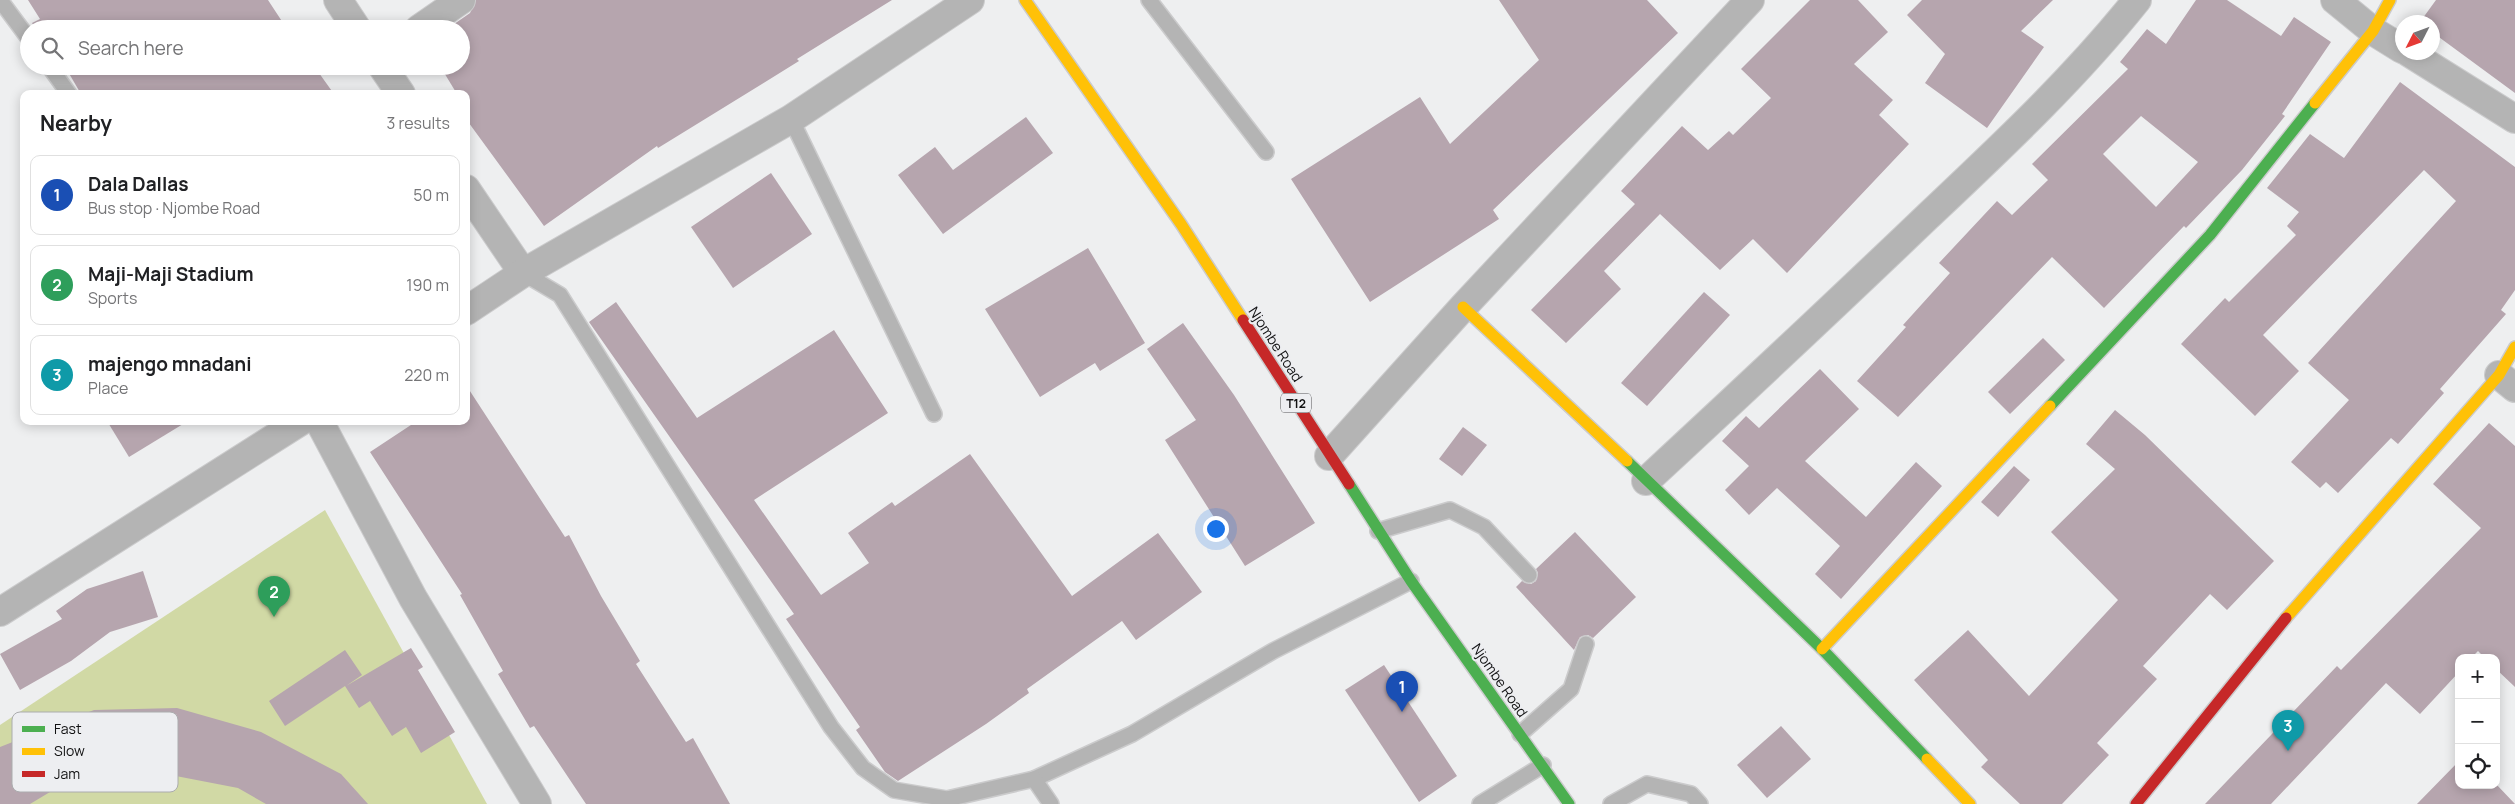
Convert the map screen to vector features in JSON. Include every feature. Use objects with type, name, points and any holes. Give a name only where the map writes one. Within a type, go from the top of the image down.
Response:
[{"type":"main road","name":"Njombe Road","points":[[1025,0],[1181,224],[1411,581],[1569,804]]},
{"type":"main road","points":[[1822,649],[2210,235],[2373,31],[2390,0]]},
{"type":"main road","points":[[1463,307],[1551,388],[1822,649],[1970,804]]},
{"type":"main road","points":[[2136,804],[2261,647],[2507,382],[2515,347]]},
{"type":"street","points":[[338,0],[351,20]]},
{"type":"street","points":[[432,20],[461,0]]},
{"type":"street","points":[[470,308],[523,273],[791,119],[970,0]]},
{"type":"street","points":[[1329,456],[1463,307],[1750,0]]},
{"type":"street","points":[[1646,481],[1787,351],[1964,182],[2102,43],[2137,0]]},
{"type":"street","points":[[2334,0],[2373,31],[2395,45]]},
{"type":"street","points":[[2421,60],[2515,119]]},
{"type":"street","points":[[388,75],[398,90]]},
{"type":"street","points":[[470,195],[523,273]]},
{"type":"street","points":[[0,612],[295,425]]},
{"type":"street","points":[[320,425],[413,598],[538,804]]},
{"type":"lane","points":[[0,0],[20,27]]},
{"type":"lane","points":[[1149,0],[1266,152]]},
{"type":"lane","points":[[56,75],[67,90]]},
{"type":"lane","points":[[791,119],[934,414]]},
{"type":"lane","points":[[523,273],[560,295],[831,727],[863,768],[894,790],[947,799],[1034,779],[1132,734],[1273,651],[1411,581]]},
{"type":"lane","points":[[1378,531],[1450,510],[1484,527],[1529,575]]},
{"type":"lane","points":[[1520,734],[1571,689],[1586,644]]},
{"type":"lane","points":[[1480,804],[1543,765]]},
{"type":"lane","points":[[1034,779],[1051,804]]},
{"type":"lane","points":[[1611,804],[1647,784],[1691,794],[1700,804]]},
{"type":"green space","points":[[325,510],[487,804],[0,804],[0,725],[12,717],[12,792],[178,792],[178,712],[20,712]]},
{"type":"building","points":[[28,0],[268,0],[281,20],[38,20],[40,19]]},
{"type":"building","points":[[476,0],[892,0],[797,59],[799,61],[658,148],[657,146],[544,226],[470,124],[470,90],[455,90],[445,75],[470,75],[470,20],[460,20],[470,13]]},
{"type":"building","points":[[1499,0],[1647,0],[1678,33],[1493,210],[1499,219],[1370,302],[1291,179],[1420,97],[1450,144],[1539,60]]},
{"type":"building","points":[[1810,0],[1858,0],[1888,32],[1854,64],[1893,100],[1879,115],[1909,144],[1787,273],[1753,239],[1720,270],[1660,214],[1604,271],[1621,289],[1566,343],[1531,310],[1635,204],[1621,191],[1682,126],[1708,150],[1729,131],[1733,135],[1771,98],[1741,69]]},
{"type":"building","points":[[1922,0],[2053,0],[2021,31],[2044,47],[1987,128],[1925,83],[1945,54],[1907,15]]},
{"type":"building","points":[[2196,0],[2227,0],[2281,36],[2294,17],[2331,42],[2282,114],[2285,116],[2242,170],[2104,308],[2052,257],[1898,417],[1857,381],[1906,327],[1903,325],[1950,273],[1939,263],[1997,201],[2012,215],[2048,180],[2032,164],[2128,69],[2120,62],[2147,29],[2166,44]],"holes":[[[2141,116],[2198,162],[2156,207],[2103,154]]]},
{"type":"building","points":[[2436,0],[2515,0],[2515,93],[2440,38],[2440,15],[2425,15]]},
{"type":"building","points":[[70,75],[320,75],[331,90],[79,90]]},
{"type":"building","points":[[2400,82],[2515,167],[2515,290],[2501,310],[2506,314],[2440,389],[2444,393],[2398,444],[2391,438],[2338,493],[2326,482],[2320,488],[2291,462],[2349,400],[2308,363],[2456,201],[2424,170],[2263,335],[2299,371],[2255,416],[2181,344],[2225,298],[2229,302],[2296,235],[2287,226],[2299,212],[2267,188],[2310,134],[2344,158]]},
{"type":"building","points":[[1026,117],[1053,153],[943,234],[898,175],[935,147],[953,170]]},
{"type":"building","points":[[771,173],[812,234],[733,288],[691,227]]},
{"type":"building","points":[[1088,248],[1145,343],[1100,371],[1095,363],[1040,397],[985,309]]},
{"type":"building","points":[[1704,292],[1730,315],[1647,406],[1621,383]]},
{"type":"building","points":[[616,302],[697,418],[834,330],[888,413],[754,500],[821,595],[869,563],[848,533],[892,502],[895,506],[970,454],[1072,596],[1158,533],[1202,592],[1136,640],[1122,621],[1027,689],[1029,693],[986,724],[898,781],[885,772],[856,730],[860,727],[786,619],[794,614],[589,322]]},
{"type":"building","points":[[1183,323],[1234,395],[1315,523],[1245,566],[1165,440],[1196,420],[1147,349]]},
{"type":"building","points":[[2043,338],[2065,360],[2010,414],[1988,392]]},
{"type":"building","points":[[1820,369],[1859,409],[1805,461],[1866,517],[1916,462],[1942,486],[1841,599],[1815,574],[1840,546],[1777,488],[1749,515],[1725,490],[1749,466],[1722,441],[1746,416],[1759,428]]},
{"type":"building","points":[[470,391],[565,537],[569,535],[601,596],[640,661],[636,664],[686,742],[693,738],[730,804],[586,804],[534,726],[530,728],[498,674],[503,671],[460,595],[462,594],[370,452],[411,425],[470,425]]},
{"type":"building","points":[[2115,410],[2145,435],[2274,561],[2227,610],[2210,594],[2143,666],[2157,679],[2097,743],[2109,755],[2062,804],[2020,804],[1981,767],[1988,760],[1914,680],[1968,630],[2029,696],[2118,600],[2051,532],[2115,469],[2086,444]]},
{"type":"building","points":[[2489,423],[2515,446],[2515,687],[2500,673],[2500,654],[2481,654],[2478,651],[2475,654],[2455,654],[2455,676],[2420,714],[2386,683],[2271,804],[2205,804],[2337,666],[2341,670],[2481,528],[2433,484]]},
{"type":"building","points":[[109,425],[181,425],[129,457]]},
{"type":"building","points":[[1463,427],[1487,445],[1462,476],[1439,459]]},
{"type":"building","points":[[2014,466],[2030,480],[1998,517],[1981,502]]},
{"type":"building","points":[[1575,532],[1636,597],[1593,638],[1588,635],[1580,637],[1574,650],[1516,587],[1522,581],[1531,584],[1536,581],[1538,573],[1536,569]]},
{"type":"building","points":[[143,571],[158,617],[110,632],[71,661],[20,690],[0,654],[62,619],[56,611],[87,589]]},
{"type":"building","points":[[411,648],[423,667],[418,670],[455,732],[421,753],[406,727],[392,736],[370,701],[359,708],[345,686],[285,726],[269,701],[345,650],[362,675],[346,686]]},
{"type":"building","points":[[1384,665],[1457,776],[1419,802],[1345,690]]},
{"type":"building","points":[[177,708],[261,732],[341,774],[368,804],[266,804],[238,788],[178,776],[178,712],[89,712],[94,710]]},
{"type":"building","points":[[1781,726],[1811,759],[1767,798],[1737,765]]},
{"type":"building","points":[[12,742],[12,792],[50,792],[30,804],[0,804],[0,747]]},
{"type":"building","points":[[2455,765],[2455,789],[2500,788],[2515,804],[2417,804]]},
{"type":"traffic: fast","points":[[2050,406],[2210,235],[2315,103]]},
{"type":"traffic: fast","points":[[1627,461],[1822,649],[1927,759]]},
{"type":"traffic: fast","points":[[1349,484],[1411,581],[1569,804]]},
{"type":"traffic: slow","points":[[1025,0],[1181,224],[1243,320]]},
{"type":"traffic: slow","points":[[2315,103],[2373,31],[2390,0]]},
{"type":"traffic: slow","points":[[1463,307],[1627,461]]},
{"type":"traffic: slow","points":[[2286,618],[2499,375],[2515,347]]},
{"type":"traffic: slow","points":[[1822,649],[2050,406]]},
{"type":"traffic: slow","points":[[1927,759],[1970,804]]},
{"type":"traffic: jam","points":[[1243,320],[1349,484]]},
{"type":"traffic: jam","points":[[2136,804],[2286,618]]},
{"type":"place","name":"Maji-Maji Stadium","points":[[274,617]]},
{"type":"place","name":"Dala Dallas","points":[[1402,712]]},
{"type":"place","name":"majengo mnadani","points":[[2288,751]]}]
